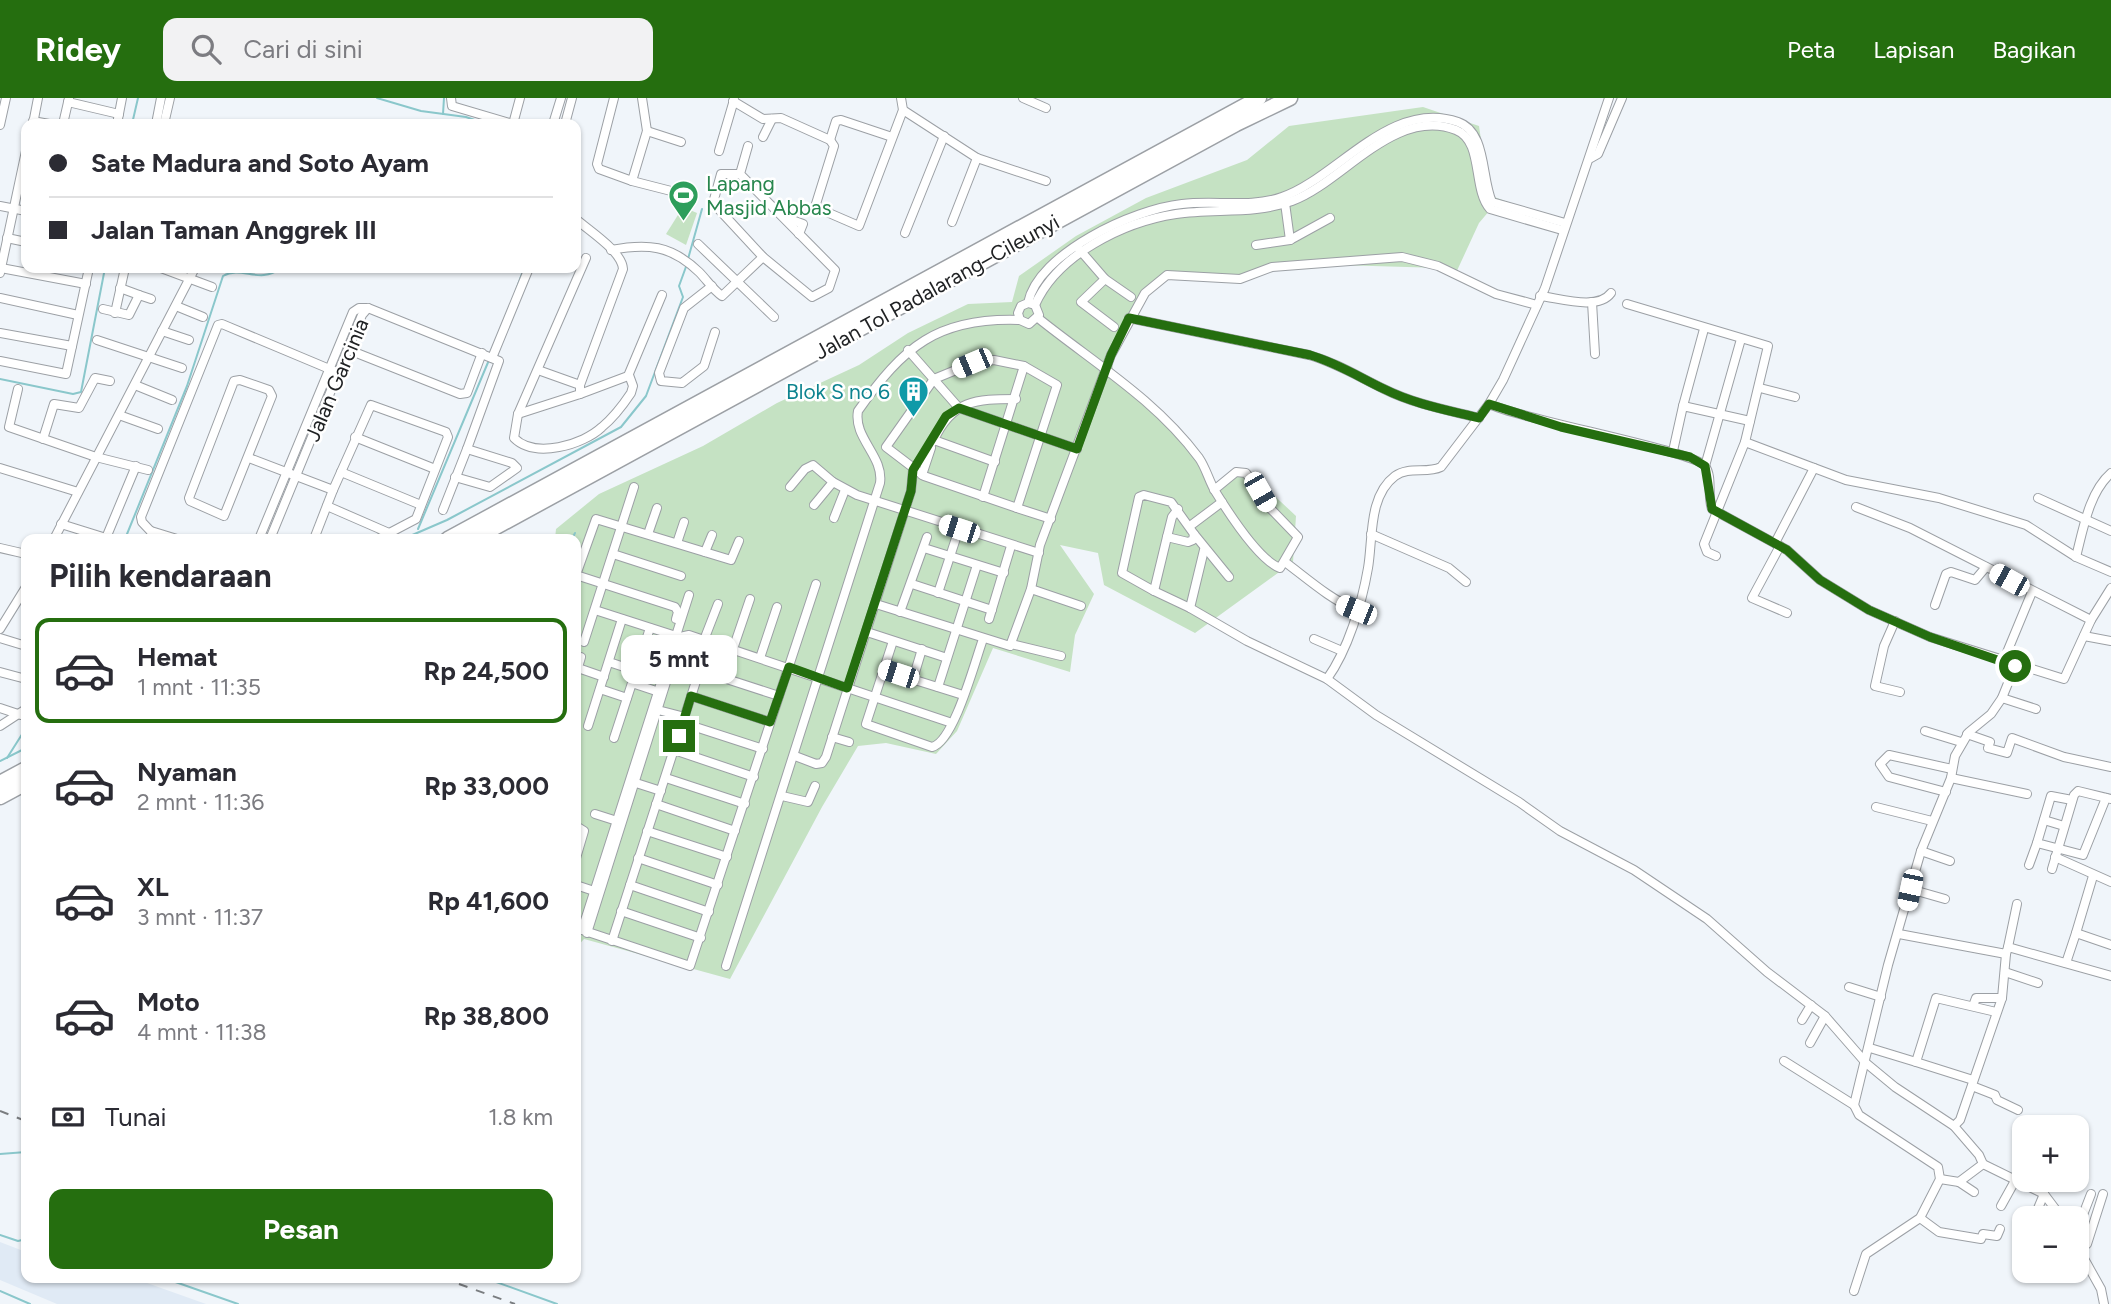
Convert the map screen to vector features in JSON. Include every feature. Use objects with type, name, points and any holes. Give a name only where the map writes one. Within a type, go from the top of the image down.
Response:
[{"type":"highway","name":"Jalan Tol Padalarang–Cileunyi","points":[[457,534],[1259,98]]},
{"type":"highway","name":"Jalan Tol Padalarang–Cileunyi","points":[[483,534],[1236,124],[1290,98]]},
{"type":"highway","points":[[0,783],[21,772]]},
{"type":"highway","points":[[0,797],[21,786]]},
{"type":"street","points":[[0,125],[6,98]]},
{"type":"street","points":[[34,119],[38,98]]},
{"type":"street","points":[[118,119],[122,98]]},
{"type":"street","points":[[157,119],[161,98]]},
{"type":"street","points":[[165,119],[170,98]]},
{"type":"street","points":[[451,98],[452,106],[496,119]]},
{"type":"street","points":[[514,119],[520,98]]},
{"type":"street","points":[[555,119],[561,98]]},
{"type":"street","points":[[566,119],[572,98]]},
{"type":"street","points":[[614,98],[597,164],[599,169],[675,192]]},
{"type":"street","points":[[632,181],[647,131],[642,98]]},
{"type":"street","points":[[1023,98],[1046,108]]},
{"type":"street","points":[[1327,679],[1342,651],[1368,568],[1375,510],[1394,477],[1403,472],[1441,467],[1489,404],[1503,380],[1538,300],[1563,227],[1591,158],[1609,98]]},
{"type":"street","points":[[1591,158],[1601,148],[1622,98]]},
{"type":"street","points":[[898,99],[903,110],[977,158],[1046,181]]},
{"type":"street","points":[[64,119],[68,100],[119,114]]},
{"type":"street","points":[[719,150],[734,100],[758,117],[772,120],[781,118],[830,140],[834,146],[815,207],[859,226],[903,110]]},
{"type":"street","points":[[763,136],[772,120]]},
{"type":"street","points":[[830,140],[836,121],[841,120],[892,138]]},
{"type":"street","points":[[1035,321],[1030,293],[1042,275],[1111,226],[1160,207],[1284,197],[1363,144],[1421,120],[1458,122],[1470,131],[1478,142],[1488,194],[1498,209]]},
{"type":"street","points":[[1079,250],[1158,218],[1178,214],[1228,213],[1296,200],[1367,150],[1404,131],[1437,125],[1457,130],[1466,137],[1472,149],[1481,194],[1487,206],[1563,227]]},
{"type":"street","points":[[647,131],[681,142]]},
{"type":"street","points":[[905,233],[944,136]]},
{"type":"street","points":[[740,174],[748,146]]},
{"type":"street","points":[[952,222],[977,158]]},
{"type":"street","points":[[721,174],[740,174],[835,270],[829,288],[815,297],[763,257],[713,203],[721,174]]},
{"type":"street","points":[[21,186],[1,271],[86,284]]},
{"type":"street","points":[[1285,203],[1290,240]]},
{"type":"street","points":[[0,206],[21,210]]},
{"type":"street","points":[[1256,245],[1290,240],[1330,218]]},
{"type":"street","points":[[580,390],[623,269],[622,262],[611,250],[581,223]]},
{"type":"street","points":[[7,238],[21,241]]},
{"type":"street","points":[[698,244],[740,281],[774,317]]},
{"type":"street","points":[[611,250],[655,245],[666,248],[696,270],[724,296],[763,257]]},
{"type":"street","points":[[1079,250],[1105,279],[1131,297]]},
{"type":"street","points":[[1011,644],[1031,589],[1039,552],[1106,369],[1129,318],[1145,293],[1167,275],[1240,279],[1265,268],[1388,257],[1438,266],[1482,289],[1538,300],[1592,302],[1602,301],[1611,293]]},
{"type":"street","points":[[581,270],[586,258]]},
{"type":"street","points":[[0,360],[65,374],[88,273]]},
{"type":"street","points":[[115,313],[124,273]]},
{"type":"street","points":[[174,273],[212,287]]},
{"type":"street","points":[[56,534],[193,273]]},
{"type":"street","points":[[349,350],[460,394],[467,393],[490,356],[527,273]]},
{"type":"street","points":[[580,273],[518,414],[513,434],[518,442],[542,450],[561,446],[603,426],[631,393],[633,386],[629,375],[662,295]]},
{"type":"street","points":[[1105,279],[1081,302],[1114,327]]},
{"type":"street","points":[[712,286],[684,308],[659,373],[661,381],[682,383],[704,366],[715,332]]},
{"type":"street","points":[[120,288],[151,299]]},
{"type":"street","points":[[103,309],[129,315],[139,295]]},
{"type":"street","points":[[0,298],[78,316]]},
{"type":"street","points":[[1592,302],[1595,354]]},
{"type":"street","points":[[1019,316],[1031,304]]},
{"type":"street","points":[[1627,304],[1770,348],[1745,442],[1704,544],[1707,552],[1716,556]]},
{"type":"street","points":[[176,306],[203,317]]},
{"type":"street","name":"Jalan Garcinia","points":[[262,534],[292,474],[368,308],[359,308],[353,312],[329,370],[292,474],[272,534]]},
{"type":"street","points":[[368,308],[490,356]]},
{"type":"street","points":[[726,966],[875,501],[881,467],[859,426],[858,411],[895,361],[908,350],[972,322],[1019,316],[1035,321],[1106,369],[1174,427],[1202,464],[1214,490],[1222,502],[1268,559],[1279,568],[1298,537],[1268,506],[1246,472],[1236,472],[1214,490]]},
{"type":"street","points":[[1129,318],[1310,355],[1338,363],[1385,390],[1420,404],[1479,418]]},
{"type":"street","points":[[152,534],[141,517],[218,325],[222,324],[339,373]]},
{"type":"street","points":[[1673,451],[1704,329]]},
{"type":"street","points":[[162,331],[189,340]]},
{"type":"street","points":[[0,333],[72,346]]},
{"type":"street","points":[[1741,339],[1705,466],[1712,509],[1778,544],[1820,580],[1869,610],[1930,637],[2015,666],[2064,679],[2091,620],[2111,588]]},
{"type":"street","points":[[97,340],[182,368]]},
{"type":"street","points":[[908,350],[959,408],[1077,449]]},
{"type":"street","points":[[443,510],[467,449],[490,356]]},
{"type":"street","points":[[1017,508],[1057,385],[1024,366],[982,361],[934,379],[885,445],[887,450],[922,475],[983,497],[1017,508],[1051,519]]},
{"type":"street","points":[[983,497],[1016,399],[1024,366]]},
{"type":"street","points":[[538,370],[580,390]]},
{"type":"street","points":[[518,414],[629,375]]},
{"type":"street","points":[[43,439],[54,404],[79,408],[95,377],[110,382]]},
{"type":"street","points":[[240,380],[272,393],[249,458],[227,516],[190,501],[234,381],[240,380]]},
{"type":"street","points":[[135,385],[172,400]]},
{"type":"street","points":[[1760,388],[1795,397]]},
{"type":"street","points":[[18,389],[8,425],[96,457],[148,470]]},
{"type":"street","points":[[922,475],[946,416],[984,399],[1016,399]]},
{"type":"street","points":[[1489,404],[1561,427],[1673,451],[1705,466]]},
{"type":"street","points":[[316,534],[333,490],[355,437],[371,405],[448,434],[415,521],[389,533],[327,506]]},
{"type":"street","points":[[1683,406],[1751,421]]},
{"type":"street","points":[[119,415],[158,429]]},
{"type":"street","points":[[355,437],[436,469]]},
{"type":"street","points":[[1745,442],[1846,480],[1939,498],[2026,525],[2077,557],[2111,572]]},
{"type":"street","points":[[795,756],[816,764],[822,763],[905,512],[913,470],[933,443]]},
{"type":"street","points":[[933,443],[995,462]]},
{"type":"street","points":[[455,477],[486,488],[517,468],[512,463],[467,449]]},
{"type":"street","points":[[249,458],[333,490]]},
{"type":"street","points":[[790,487],[811,464],[845,489],[875,501],[1011,546],[1039,552]]},
{"type":"street","points":[[110,534],[136,466]]},
{"type":"street","points":[[0,468],[78,492]]},
{"type":"street","points":[[1787,613],[1752,598],[1814,468]]},
{"type":"street","points":[[341,472],[421,505]]},
{"type":"street","points":[[2077,557],[2085,521],[2099,484],[2111,473]]},
{"type":"street","points":[[814,505],[833,482]]},
{"type":"street","points":[[584,642],[634,487]]},
{"type":"street","points":[[834,518],[845,489]]},
{"type":"street","points":[[1228,577],[1204,550],[1171,502],[1143,495],[1139,497],[1122,573],[1247,641],[1327,679],[1376,715],[1519,802],[1560,831],[1634,870],[1707,919],[1825,1016],[1866,1061],[1956,1124],[1983,1164],[2012,1177]]},
{"type":"street","points":[[2038,498],[2111,531]]},
{"type":"street","points":[[1167,537],[1188,542],[1192,540],[1192,530],[1222,502]]},
{"type":"street","points":[[1856,507],[1910,528],[2091,620]]},
{"type":"street","points":[[648,534],[656,508]]},
{"type":"street","points":[[1154,591],[1172,517],[1178,509]]},
{"type":"street","points":[[581,560],[594,520],[732,560],[739,541]]},
{"type":"street","points":[[677,543],[684,522]]},
{"type":"street","points":[[61,524],[95,534]]},
{"type":"street","points":[[938,593],[959,529]]},
{"type":"street","points":[[148,530],[161,534]]},
{"type":"street","points":[[705,552],[712,534]]},
{"type":"street","points":[[1371,534],[1449,568],[1466,582]]},
{"type":"street","points":[[900,612],[927,537]]},
{"type":"street","points":[[989,619],[1011,546]]},
{"type":"street","points":[[0,548],[21,553]]},
{"type":"street","points":[[924,548],[1004,573]]},
{"type":"street","points":[[1190,608],[1204,550]]},
{"type":"street","points":[[613,554],[681,576]]},
{"type":"street","points":[[1285,562],[1322,588],[1331,599],[1356,610]]},
{"type":"street","points":[[938,687],[977,565]]},
{"type":"street","points":[[1935,605],[1945,574],[1951,572],[1975,580],[1986,567]]},
{"type":"street","points":[[581,576],[678,609],[675,637]]},
{"type":"street","points":[[689,595],[661,692],[582,930],[690,966],[816,584]]},
{"type":"street","points":[[912,584],[992,610]]},
{"type":"street","points":[[1031,589],[1081,606]]},
{"type":"street","points":[[2003,662],[2032,592]]},
{"type":"street","points":[[0,629],[21,595]]},
{"type":"street","points":[[733,649],[750,599]]},
{"type":"street","points":[[612,941],[666,778],[718,604]]},
{"type":"street","points":[[876,604],[982,639],[1061,656]]},
{"type":"street","points":[[760,658],[778,607]]},
{"type":"street","points":[[595,610],[675,637],[689,635],[707,640],[952,723]]},
{"type":"street","points":[[588,726],[622,619]]},
{"type":"street","points":[[1895,621],[1885,643],[1875,686],[1900,692]]},
{"type":"street","points":[[614,738],[650,628]]},
{"type":"street","points":[[867,632],[947,658]]},
{"type":"street","points":[[2084,636],[2111,641]]},
{"type":"street","points":[[0,638],[21,644]]},
{"type":"street","points":[[894,641],[866,722],[870,727],[932,747],[943,741],[952,723],[982,639]]},
{"type":"street","points":[[1314,639],[1342,651]]},
{"type":"street","points":[[913,679],[922,649]]},
{"type":"street","points":[[608,662],[636,671]]},
{"type":"street","points":[[1854,1105],[1910,890],[1932,821],[1946,792],[1961,742],[1991,713],[2002,698],[2015,666]]},
{"type":"street","points":[[699,670],[779,695]]},
{"type":"street","points":[[883,670],[963,695]]},
{"type":"street","points":[[0,672],[21,678]]},
{"type":"street","points":[[581,672],[604,677]]},
{"type":"street","points":[[632,683],[661,692]]},
{"type":"street","points":[[600,689],[627,698]]},
{"type":"street","points":[[691,696],[770,722]]},
{"type":"street","points":[[2002,698],[2036,709]]},
{"type":"street","points":[[0,708],[21,712]]},
{"type":"street","points":[[655,709],[762,749]]},
{"type":"street","points":[[587,933],[636,783],[655,709]]},
{"type":"street","points":[[0,726],[21,714]]},
{"type":"street","points":[[1925,731],[1961,742]]},
{"type":"street","points":[[1967,734],[1990,742],[1989,748],[2005,754],[2012,738],[2064,757],[2111,767]]},
{"type":"street","points":[[832,737],[849,741]]},
{"type":"street","points":[[674,750],[754,777]]},
{"type":"street","points":[[1946,792],[1889,777],[1879,766],[1889,755],[2027,794]]},
{"type":"street","points":[[666,778],[745,804]]},
{"type":"street","points":[[636,783],[661,791]]},
{"type":"street","points":[[782,796],[808,802],[815,786]]},
{"type":"street","points":[[2052,869],[2072,800],[2078,791],[2109,798],[2084,855],[2057,854]]},
{"type":"street","points":[[2029,865],[2052,794],[2072,800]]},
{"type":"street","points":[[656,804],[735,831]]},
{"type":"street","points":[[1876,807],[1932,821]]},
{"type":"street","points":[[596,814],[617,821]]},
{"type":"street","points":[[2044,820],[2064,826]]},
{"type":"street","points":[[647,831],[727,857]]},
{"type":"street","points":[[2037,843],[2093,876],[2111,882]]},
{"type":"street","points":[[1922,851],[1950,861]]},
{"type":"street","points":[[638,858],[718,885]]},
{"type":"street","points":[[2066,963],[2093,876]]},
{"type":"street","points":[[630,885],[709,912]]},
{"type":"street","points":[[581,887],[594,891]]},
{"type":"street","points":[[1910,890],[1945,899]]},
{"type":"street","points":[[1956,1124],[2001,999],[2007,950],[2017,904]]},
{"type":"street","points":[[621,911],[701,938]]},
{"type":"street","points":[[2076,933],[2111,944]]},
{"type":"street","points":[[1899,934],[2007,950],[2111,976]]},
{"type":"street","points":[[2005,972],[2038,983]]},
{"type":"street","points":[[1849,986],[1881,997]]},
{"type":"street","points":[[1916,1062],[1936,998],[1996,1012]]},
{"type":"street","points":[[1973,1006],[1976,998],[2001,999]]},
{"type":"street","points":[[1802,1020],[1811,1005]]},
{"type":"street","points":[[1810,1043],[1825,1016]]},
{"type":"street","points":[[1870,1048],[1972,1083],[1996,1096],[1997,1101],[2018,1110]]},
{"type":"street","points":[[1784,1061],[1854,1105],[1859,1115],[1937,1166],[1940,1179],[1920,1218],[1866,1254],[1854,1291]]},
{"type":"street","points":[[1959,1182],[1983,1164]]},
{"type":"street","points":[[1940,1179],[1959,1182],[1974,1192]]},
{"type":"street","points":[[2001,1206],[2012,1186]]},
{"type":"street","points":[[2040,1192],[2053,1206]]},
{"type":"street","points":[[2039,1206],[2044,1194]]},
{"type":"street","points":[[2086,1206],[2091,1194]]},
{"type":"street","points":[[2089,1228],[2103,1194]]},
{"type":"street","points":[[1920,1218],[1939,1232],[1981,1239],[1983,1234],[1997,1236],[2000,1229]]},
{"type":"street","points":[[2089,1264],[2101,1289],[2104,1304]]},
{"type":"street","points":[[2101,1289],[2111,1295]]},
{"type":"shaded area","points":[[0,1242],[21,1250],[21,1283],[147,1283],[206,1304],[57,1304],[0,1280]]},
{"type":"green space","points":[[1423,107],[1479,126],[1489,195],[1565,223],[1490,210],[1479,223],[1455,275],[1441,268],[1304,264],[1239,279],[1175,272],[1141,300],[1112,354],[1113,372],[1158,410],[1214,486],[1248,471],[1296,516],[1293,562],[1195,633],[1104,585],[1098,553],[1060,545],[1094,594],[1075,635],[1070,672],[993,648],[957,731],[936,754],[886,743],[858,746],[822,807],[730,979],[584,939],[581,942],[581,534],[556,534],[556,529],[599,494],[703,446],[777,403],[859,365],[908,333],[968,304],[1012,302],[1019,276],[1076,236],[1146,198],[1247,160],[1289,126]]},
{"type":"green space","name":"Lapang Masjid Abbas","points":[[683,207],[697,213],[686,245],[666,234]]},
{"type":"waterway","points":[[133,119],[138,98]]},
{"type":"waterway","points":[[377,98],[421,111],[472,119]]},
{"type":"waterway","points":[[443,114],[444,98]]},
{"type":"waterway","points":[[688,259],[702,209]]},
{"type":"waterway","points":[[415,534],[447,520],[621,427],[646,396],[683,297],[679,286],[687,264]]},
{"type":"waterway","points":[[0,379],[73,394],[81,392],[104,273]]},
{"type":"waterway","points":[[127,534],[187,386],[223,276],[230,273]]},
{"type":"waterway","points":[[244,273],[273,273]]},
{"type":"waterway","points":[[515,293],[522,273]]},
{"type":"waterway","points":[[418,529],[489,360]]},
{"type":"waterway","points":[[7,758],[21,736]]},
{"type":"waterway","points":[[0,761],[21,750]]},
{"type":"waterway","points":[[0,1154],[21,1152]]},
{"type":"waterway","points":[[0,1235],[21,1240]]},
{"type":"waterway","points":[[178,1283],[238,1304]]},
{"type":"waterway","points":[[499,1283],[557,1304]]},
{"type":"waterway","points":[[0,1291],[30,1304]]},
{"type":"railway","points":[[0,1111],[21,1119]]},
{"type":"railway","points":[[456,1283],[515,1304]]},
{"type":"place","name":"Lapang Masjid Abbas","points":[[683,223]]},
{"type":"place","name":"Blok S no 6","points":[[913,419]]},
{"type":"route","points":[[679,736],[691,696],[770,722],[789,667],[847,688],[911,491],[913,470],[931,445],[946,416],[959,408],[1077,449],[1111,355],[1129,318],[1338,363],[1385,390],[1420,404],[1479,418],[1489,404],[1561,427],[1690,457],[1705,466],[1712,509],[1787,550],[1820,580],[1869,610],[1930,637],[2015,666]]}]
